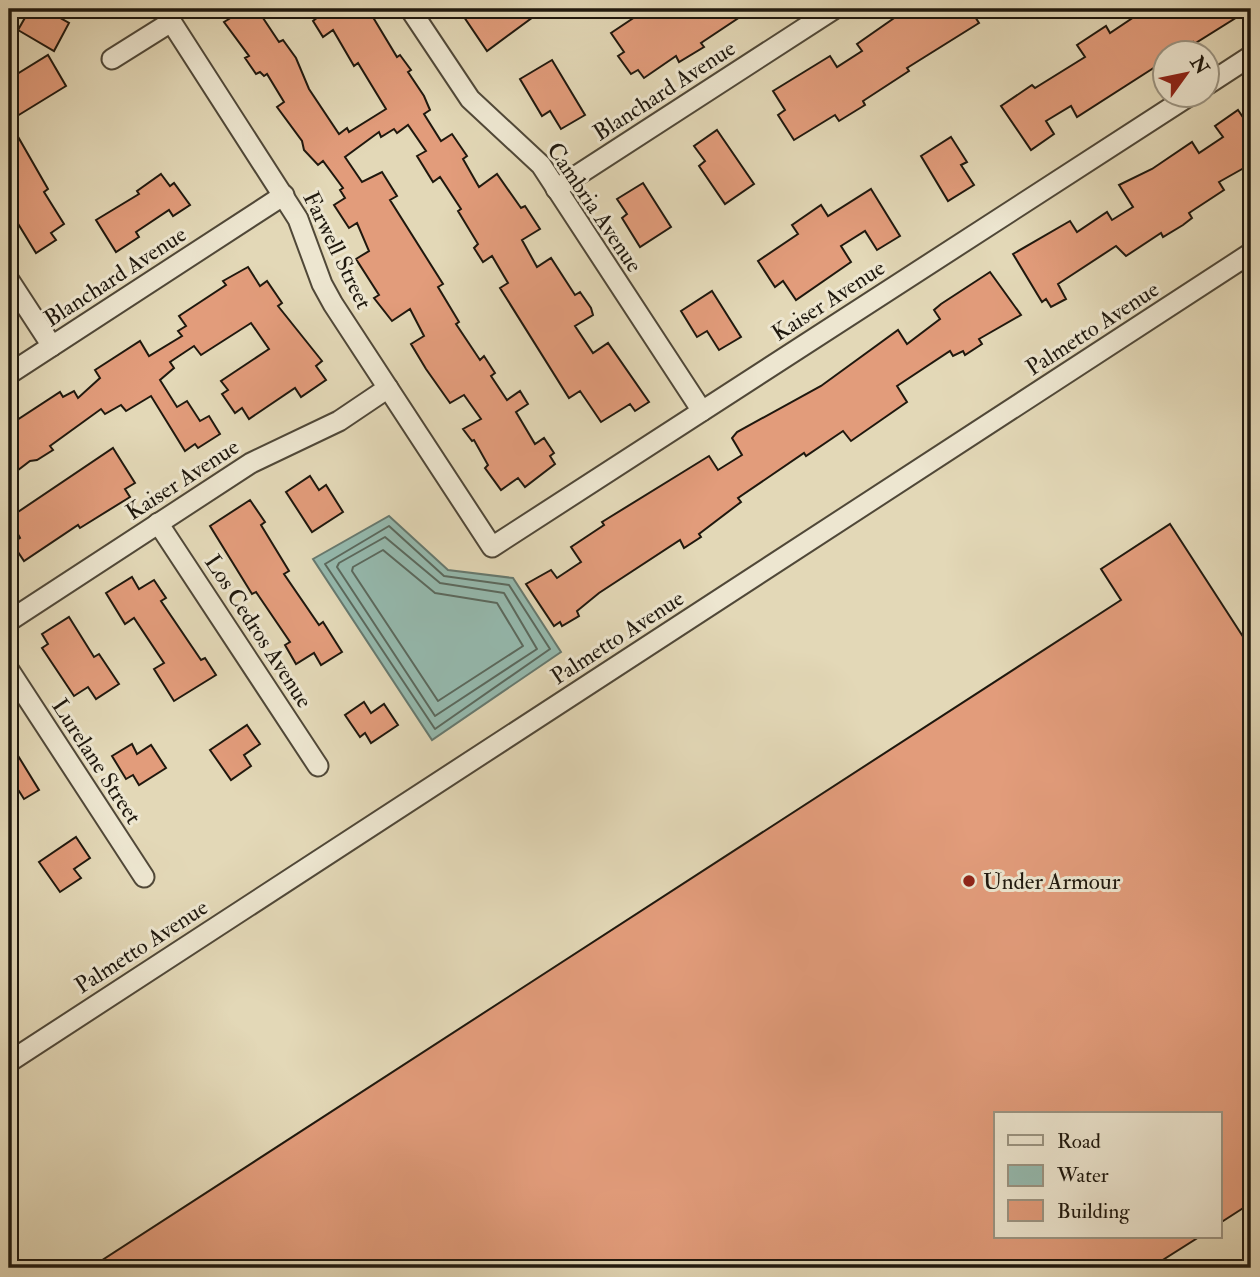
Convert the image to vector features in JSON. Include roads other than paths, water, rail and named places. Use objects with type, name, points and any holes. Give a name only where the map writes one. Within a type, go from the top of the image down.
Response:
[{"type":"street","name":"Cambria Avenue","points":[[410,9],[470,99],[534,157],[702,411]]},
{"type":"street","name":"Blanchard Avenue","points":[[556,189],[834,9]]},
{"type":"street","points":[[112,59],[167,15]]},
{"type":"street","name":"Farwell Street","points":[[167,15],[284,195],[306,237],[322,284],[492,547]]},
{"type":"street","points":[[1222,75],[1251,56]]},
{"type":"street","name":"Kaiser Avenue","points":[[492,547],[1170,108]]},
{"type":"street","name":"Blanchard Avenue","points":[[9,374],[284,195]]},
{"type":"street","name":"Palmetto Avenue","points":[[9,1062],[1251,253]]},
{"type":"street","points":[[9,280],[52,346]]},
{"type":"street","name":"Kaiser Avenue","points":[[9,621],[251,463],[339,421],[388,388]]},
{"type":"street","name":"Los Cedros Avenue","points":[[158,523],[318,766]]},
{"type":"street","name":"Lurelane Street","points":[[9,670],[144,877]]},
{"type":"water","points":[[389,516],[448,570],[513,578],[561,652],[432,740],[313,559]]},
{"type":"place","name":"Under Armour","points":[[969,881]]}]
